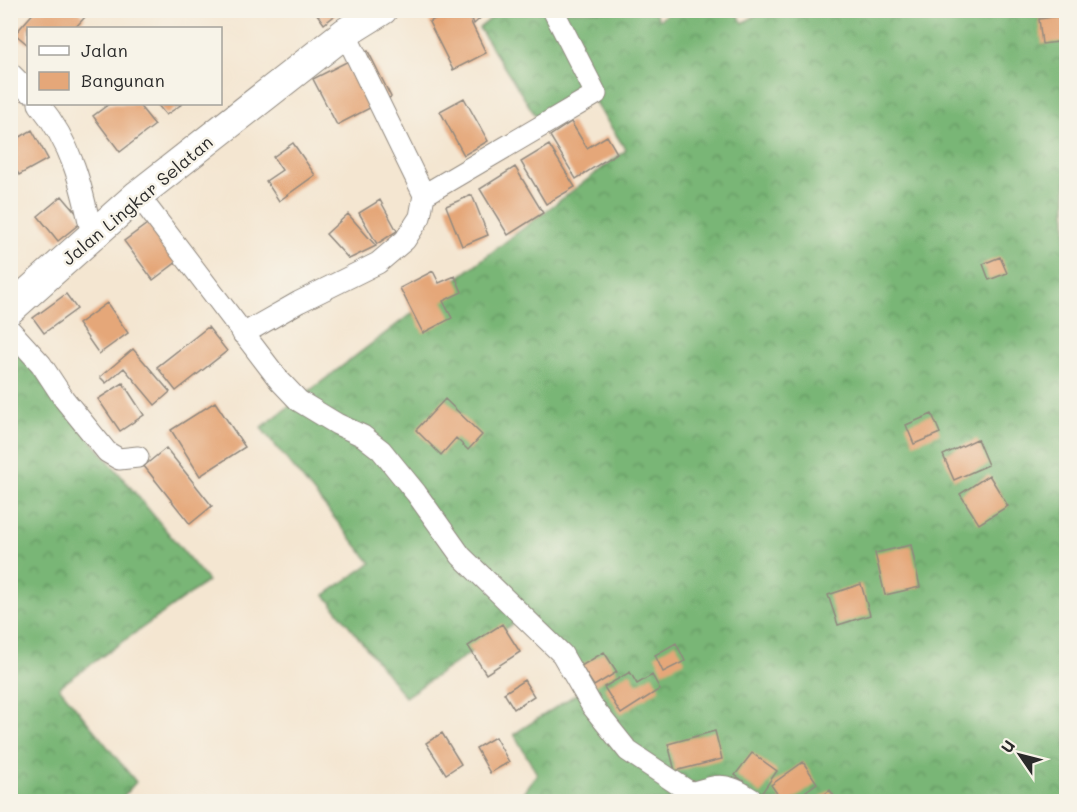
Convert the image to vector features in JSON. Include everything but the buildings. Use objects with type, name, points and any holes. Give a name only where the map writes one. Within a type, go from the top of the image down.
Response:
[{"type":"street","name":"Jalan Lingkar Selatan","points":[[10,309],[138,195],[345,33],[382,10]]},
{"type":"street","points":[[424,195],[596,94],[553,10]]},
{"type":"street","points":[[243,334],[299,302],[378,262],[405,240],[420,217],[424,195],[345,33]]},
{"type":"street","points":[[10,73],[27,90]]},
{"type":"street","points":[[40,105],[50,117],[68,149],[82,186],[92,236]]},
{"type":"street","points":[[138,195],[279,380],[299,401],[337,424],[363,436],[381,450],[416,493],[461,556],[562,654],[592,706],[628,751],[691,793],[718,784],[741,792],[756,801]]},
{"type":"street","points":[[10,330],[40,364],[64,399],[107,452],[119,459],[138,457]]},
{"type":"green space","points":[[765,10],[1066,11],[1066,801],[518,801],[537,774],[514,734],[578,693],[558,658],[516,622],[405,697],[325,595],[371,563],[261,428],[626,150],[591,96],[544,129],[479,28],[501,11],[654,11],[659,20],[672,11],[735,11],[743,23]]},
{"type":"green space","points":[[10,342],[208,581],[59,687],[136,782],[119,801],[11,801]]}]
